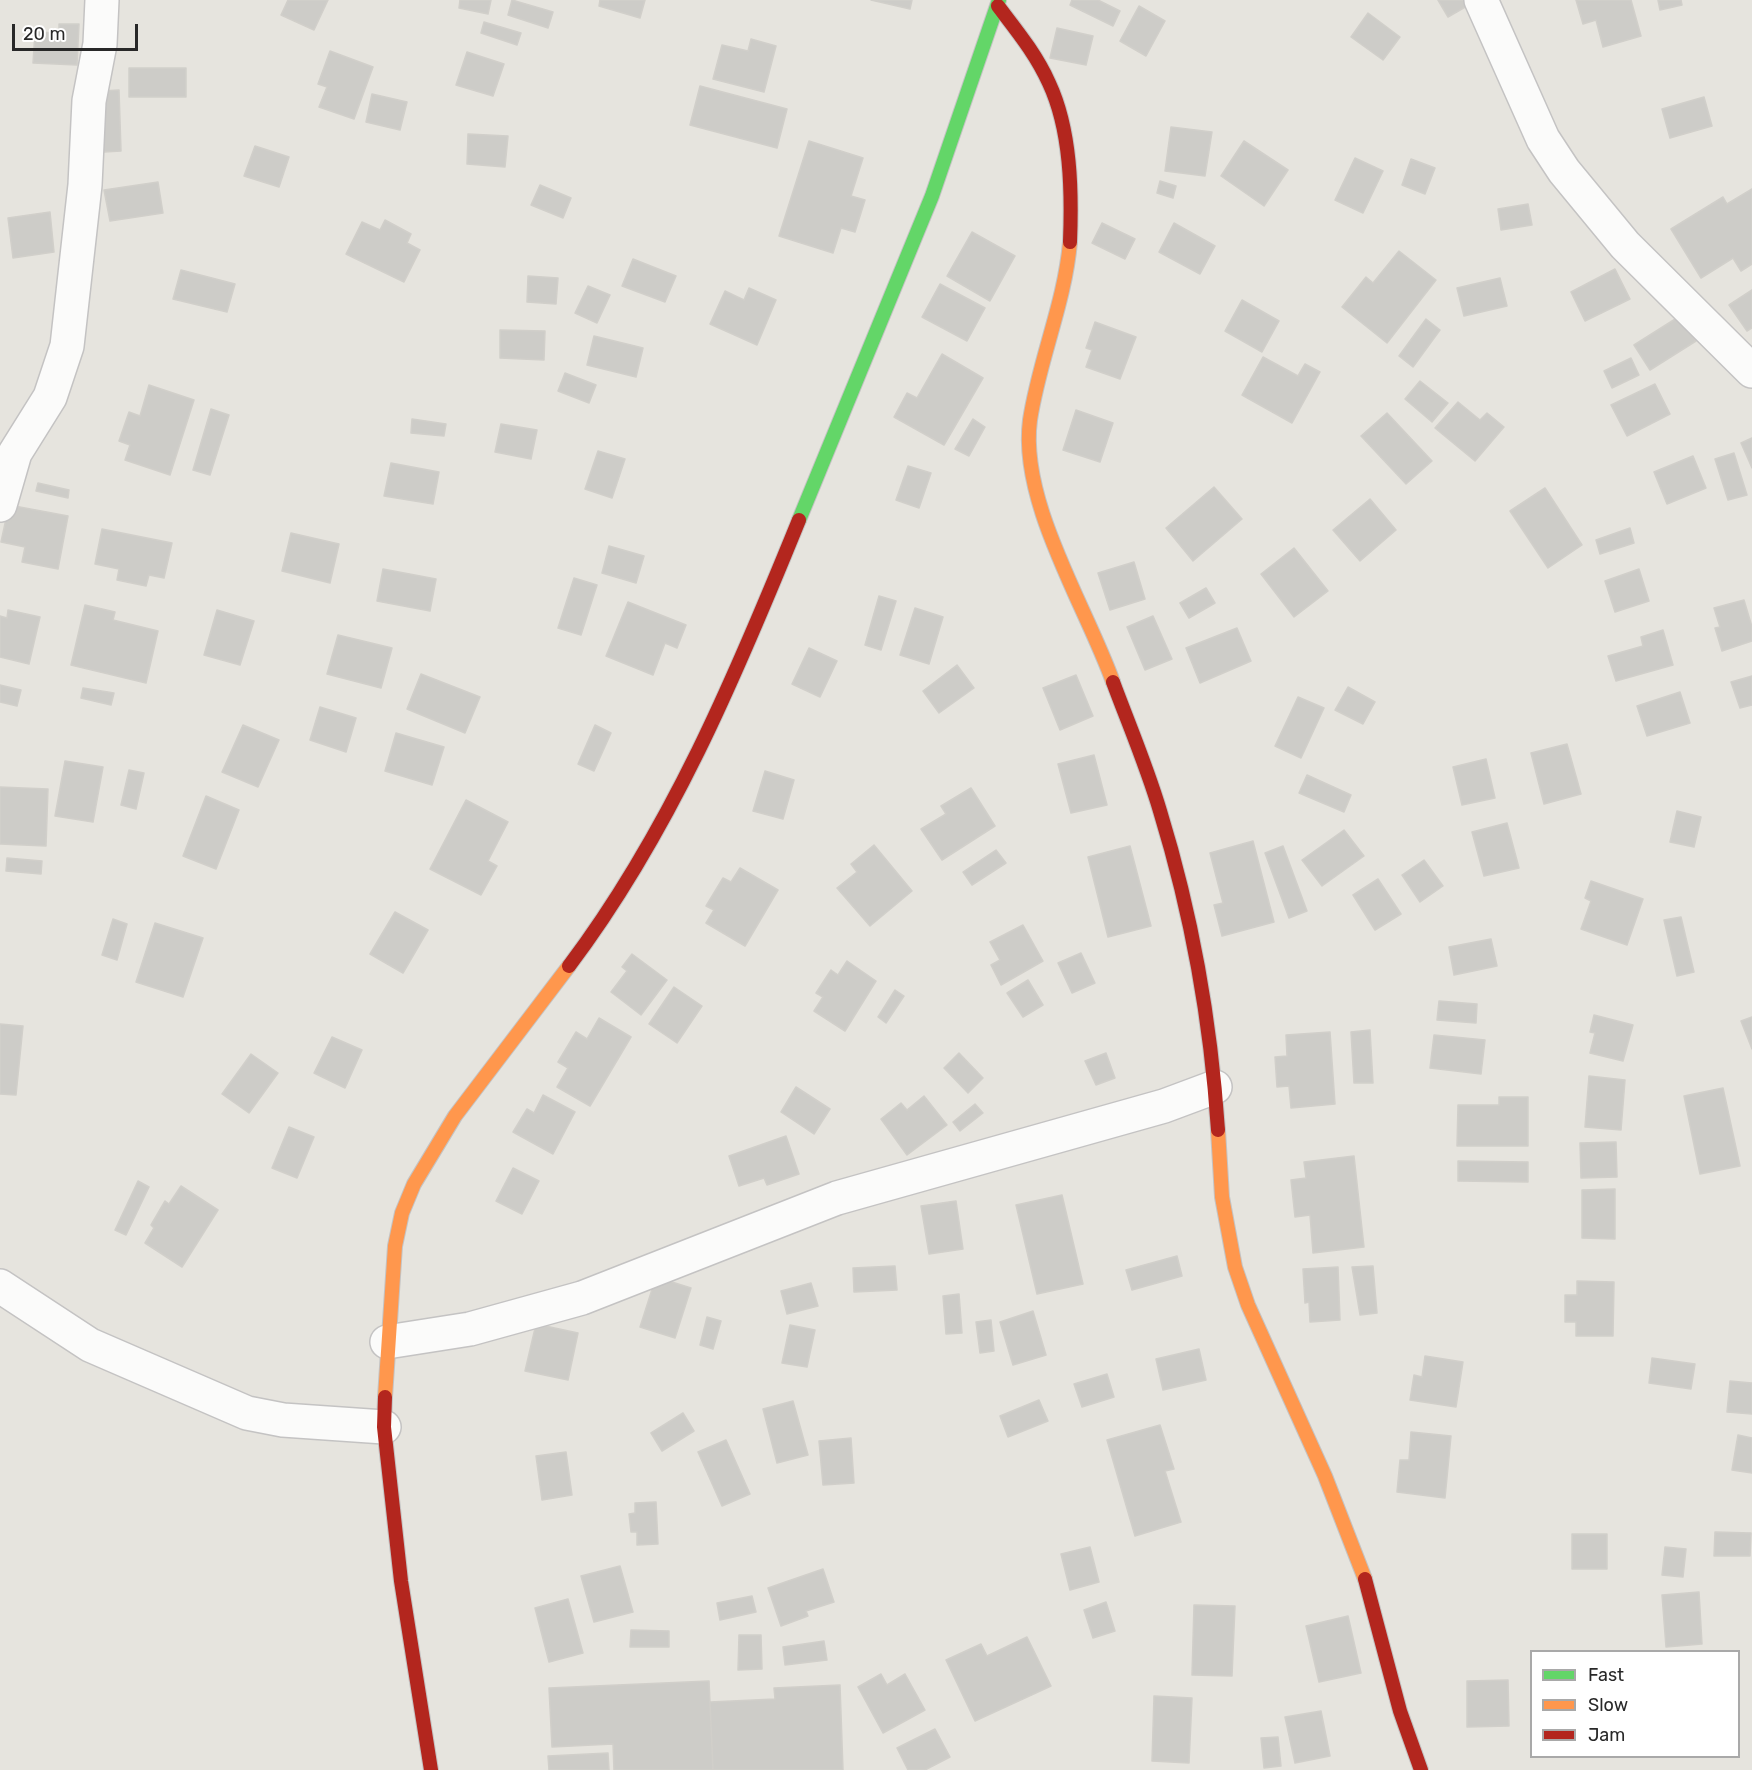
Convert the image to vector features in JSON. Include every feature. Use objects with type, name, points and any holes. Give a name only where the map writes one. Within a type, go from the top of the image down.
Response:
[{"type":"street","points":[[0,505],[15,453],[50,397],[67,346],[83,205],[89,101],[100,44],[102,0]]},
{"type":"street","points":[[1481,0],[1538,129],[1564,171],[1625,245],[1752,371]]},
{"type":"street","points":[[998,3],[1030,48],[1050,84],[1064,130],[1068,162],[1070,217],[1068,264],[1040,368],[1030,422],[1030,455],[1036,485],[1054,548],[1103,654],[1160,810],[1196,957],[1215,1087],[1222,1197],[1235,1267],[1248,1305],[1325,1476],[1362,1569],[1375,1610],[1400,1711],[1421,1770]]},
{"type":"street","points":[[431,1770],[401,1581],[384,1427],[387,1341],[395,1246],[414,1184],[455,1116],[578,956],[623,888],[670,806],[717,712],[789,546],[932,196],[998,3]]},
{"type":"street","points":[[387,1341],[470,1329],[582,1298],[837,1197],[1164,1106],[1215,1087]]},
{"type":"street","points":[[0,1286],[90,1345],[247,1413],[283,1420],[384,1427]]},
{"type":"building","points":[[288,0],[328,0],[314,30],[281,15]]},
{"type":"building","points":[[460,0],[491,0],[488,14],[459,8]]},
{"type":"building","points":[[512,0],[553,12],[548,28],[508,15]]},
{"type":"building","points":[[600,0],[645,0],[640,18],[599,6]]},
{"type":"building","points":[[871,0],[912,0],[910,9]]},
{"type":"building","points":[[1072,0],[1098,0],[1120,11],[1113,26],[1070,5]]},
{"type":"building","points":[[1438,0],[1464,0],[1467,6],[1448,17]]},
{"type":"building","points":[[1576,0],[1631,0],[1641,36],[1603,47],[1596,20],[1583,24]]},
{"type":"building","points":[[1658,0],[1681,0],[1682,5],[1660,10]]},
{"type":"building","points":[[1139,6],[1165,21],[1146,56],[1120,41]]},
{"type":"building","points":[[1368,13],[1400,37],[1383,60],[1351,37]]},
{"type":"building","points":[[484,22],[521,33],[517,45],[481,33]]},
{"type":"building","points":[[59,24],[79,24],[77,65],[33,63],[35,32],[59,33]]},
{"type":"building","points":[[1057,28],[1093,36],[1086,65],[1050,58]]},
{"type":"building","points":[[751,39],[776,46],[764,92],[713,79],[722,45],[748,51]]},
{"type":"building","points":[[330,51],[373,67],[354,119],[319,107],[327,87],[318,84]]},
{"type":"building","points":[[467,52],[504,64],[493,96],[456,85]]},
{"type":"building","points":[[129,68],[186,68],[186,97],[129,97]]},
{"type":"building","points":[[700,86],[787,109],[777,148],[690,125]]},
{"type":"building","points":[[119,90],[121,151],[104,152],[102,91]]},
{"type":"building","points":[[372,94],[407,102],[400,130],[366,122]]},
{"type":"building","points":[[1704,97],[1712,126],[1670,138],[1662,109]]},
{"type":"building","points":[[1171,127],[1212,132],[1205,176],[1165,171]]},
{"type":"building","points":[[468,134],[508,136],[505,167],[467,164]]},
{"type":"building","points":[[809,141],[863,158],[851,196],[865,200],[855,232],[841,228],[833,253],[779,236]]},
{"type":"building","points":[[1244,141],[1288,170],[1264,206],[1221,176]]},
{"type":"building","points":[[255,146],[289,157],[279,187],[244,176]]},
{"type":"building","points":[[1355,158],[1383,171],[1363,213],[1335,200]]},
{"type":"building","points":[[1411,159],[1435,168],[1425,194],[1402,185]]},
{"type":"building","points":[[1160,181],[1176,186],[1173,198],[1157,193]]},
{"type":"building","points":[[158,182],[163,213],[110,221],[104,190]]},
{"type":"building","points":[[540,185],[571,198],[563,218],[531,205]]},
{"type":"building","points":[[1752,189],[1752,264],[1741,271],[1733,258],[1701,278],[1671,229],[1723,197],[1727,204]]},
{"type":"building","points":[[1528,204],[1532,225],[1501,230],[1498,209]]},
{"type":"building","points":[[50,212],[54,252],[13,258],[8,218]]},
{"type":"building","points":[[385,220],[411,234],[407,243],[420,250],[404,282],[346,254],[362,222],[380,230]]},
{"type":"building","points":[[1102,223],[1135,239],[1125,259],[1092,243]]},
{"type":"building","points":[[1174,223],[1215,246],[1200,274],[1159,252]]},
{"type":"building","points":[[972,232],[1015,256],[990,301],[947,276]]},
{"type":"building","points":[[1399,251],[1436,280],[1387,343],[1342,307],[1366,277],[1373,283]]},
{"type":"building","points":[[633,259],[676,276],[665,302],[622,286]]},
{"type":"building","points":[[1615,269],[1630,299],[1585,321],[1571,292]]},
{"type":"building","points":[[181,270],[235,284],[227,312],[173,299]]},
{"type":"building","points":[[528,276],[558,278],[556,304],[527,302]]},
{"type":"building","points":[[1500,278],[1507,306],[1464,316],[1457,288]]},
{"type":"building","points":[[940,284],[985,308],[967,341],[922,317]]},
{"type":"building","points":[[588,286],[610,295],[597,323],[575,313]]},
{"type":"building","points":[[749,288],[776,300],[757,345],[710,324],[725,291],[744,300]]},
{"type":"building","points":[[1752,290],[1752,328],[1747,331],[1729,305]]},
{"type":"building","points":[[1242,300],[1279,321],[1262,352],[1225,331]]},
{"type":"building","points":[[1680,316],[1696,341],[1650,370],[1634,345]]},
{"type":"building","points":[[1426,319],[1440,330],[1413,367],[1399,356]]},
{"type":"building","points":[[1095,322],[1136,337],[1120,379],[1086,367],[1092,350],[1086,348]]},
{"type":"building","points":[[500,330],[545,331],[544,360],[500,358]]},
{"type":"building","points":[[594,336],[643,348],[636,377],[587,365]]},
{"type":"building","points":[[942,354],[983,378],[944,445],[894,417],[907,393],[917,398]]},
{"type":"building","points":[[1263,357],[1298,376],[1305,364],[1320,372],[1292,423],[1242,395]]},
{"type":"building","points":[[1631,358],[1639,375],[1612,388],[1604,371]]},
{"type":"building","points":[[565,373],[596,385],[589,403],[558,391]]},
{"type":"building","points":[[1420,381],[1448,403],[1432,422],[1405,399]]},
{"type":"building","points":[[1655,384],[1670,414],[1627,436],[1611,405]]},
{"type":"building","points":[[149,385],[194,400],[170,475],[125,460],[130,445],[119,441],[129,412],[140,416]]},
{"type":"building","points":[[1458,402],[1480,420],[1487,413],[1504,427],[1475,461],[1435,428]]},
{"type":"building","points":[[211,409],[229,415],[210,475],[193,470]]},
{"type":"building","points":[[1076,410],[1113,423],[1100,462],[1063,450]]},
{"type":"building","points":[[1387,413],[1432,461],[1406,484],[1361,436]]},
{"type":"building","points":[[412,419],[446,424],[444,436],[411,433]]},
{"type":"building","points":[[973,419],[985,427],[969,456],[955,449]]},
{"type":"building","points":[[501,424],[537,430],[531,459],[495,452]]},
{"type":"building","points":[[1752,438],[1752,468],[1741,443]]},
{"type":"building","points":[[598,451],[625,459],[612,498],[585,489]]},
{"type":"building","points":[[1734,453],[1747,495],[1728,500],[1715,459]]},
{"type":"building","points":[[1693,456],[1706,488],[1667,504],[1654,472]]},
{"type":"building","points":[[391,463],[439,472],[433,504],[384,496]]},
{"type":"building","points":[[908,466],[931,473],[919,508],[896,500]]},
{"type":"building","points":[[38,483],[69,490],[68,498],[36,491]]},
{"type":"building","points":[[1214,487],[1242,519],[1193,561],[1166,528]]},
{"type":"building","points":[[1545,488],[1582,545],[1548,568],[1510,511]]},
{"type":"building","points":[[1370,499],[1396,530],[1360,561],[1333,530]]},
{"type":"building","points":[[9,505],[68,516],[58,569],[22,562],[25,547],[1,542]]},
{"type":"building","points":[[1630,528],[1634,543],[1600,554],[1596,540]]},
{"type":"building","points":[[102,529],[172,543],[164,578],[149,575],[146,586],[117,580],[119,569],[95,564]]},
{"type":"building","points":[[291,533],[339,544],[330,583],[282,571]]},
{"type":"building","points":[[609,546],[644,556],[636,583],[602,573]]},
{"type":"building","points":[[1294,548],[1328,591],[1294,617],[1261,574]]},
{"type":"building","points":[[1134,562],[1145,599],[1110,610],[1098,573]]},
{"type":"building","points":[[383,569],[436,579],[430,611],[377,601]]},
{"type":"building","points":[[1639,569],[1649,601],[1615,612],[1605,581]]},
{"type":"building","points":[[574,578],[597,585],[581,635],[558,628]]},
{"type":"building","points":[[1206,588],[1215,603],[1189,618],[1180,603]]},
{"type":"building","points":[[879,596],[896,601],[881,650],[865,645]]},
{"type":"building","points":[[1744,600],[1752,627],[1752,641],[1722,651],[1715,628],[1720,627],[1714,608]]},
{"type":"building","points":[[628,602],[686,625],[677,648],[665,643],[653,675],[606,656]]},
{"type":"building","points":[[85,605],[115,612],[113,620],[158,631],[146,683],[71,665]]},
{"type":"building","points":[[915,608],[943,617],[929,664],[900,655]]},
{"type":"building","points":[[8,610],[40,617],[29,664],[0,657],[0,616],[7,618]]},
{"type":"building","points":[[217,610],[254,621],[240,665],[204,655]]},
{"type":"building","points":[[1153,616],[1172,659],[1145,670],[1127,627]]},
{"type":"building","points":[[1237,628],[1251,661],[1200,683],[1186,648]]},
{"type":"building","points":[[1663,630],[1673,665],[1616,681],[1608,656],[1643,646],[1641,637]]},
{"type":"building","points":[[338,635],[392,648],[381,688],[327,674]]},
{"type":"building","points":[[809,648],[837,661],[820,697],[792,684]]},
{"type":"building","points":[[957,665],[974,688],[939,713],[923,691]]},
{"type":"building","points":[[421,674],[480,697],[465,733],[407,709]]},
{"type":"building","points":[[1076,675],[1093,716],[1060,730],[1043,688]]},
{"type":"building","points":[[1752,676],[1752,705],[1740,708],[1731,682]]},
{"type":"building","points":[[0,685],[21,690],[17,706],[0,702]]},
{"type":"building","points":[[1348,687],[1375,702],[1363,724],[1335,710]]},
{"type":"building","points":[[83,688],[114,693],[111,705],[81,698]]},
{"type":"building","points":[[1680,692],[1690,723],[1647,736],[1637,706]]},
{"type":"building","points":[[1298,697],[1324,708],[1301,758],[1275,746]]},
{"type":"building","points":[[320,707],[356,718],[346,752],[310,740]]},
{"type":"building","points":[[243,725],[279,740],[258,787],[222,772]]},
{"type":"building","points":[[595,725],[611,733],[594,771],[578,764]]},
{"type":"building","points":[[396,733],[444,747],[432,785],[385,771]]},
{"type":"building","points":[[1567,744],[1581,794],[1544,804],[1531,753]]},
{"type":"building","points":[[1094,755],[1107,805],[1071,813],[1058,764]]},
{"type":"building","points":[[1486,759],[1495,798],[1462,805],[1453,767]]},
{"type":"building","points":[[65,761],[103,767],[93,822],[55,816]]},
{"type":"building","points":[[129,770],[144,773],[136,809],[121,805]]},
{"type":"building","points":[[765,771],[794,780],[783,819],[753,811]]},
{"type":"building","points":[[1307,775],[1351,795],[1344,812],[1299,793]]},
{"type":"building","points":[[0,787],[48,789],[46,846],[0,844]]},
{"type":"building","points":[[971,788],[995,826],[942,860],[921,829],[946,814],[941,806]]},
{"type":"building","points":[[206,796],[239,810],[216,869],[183,856]]},
{"type":"building","points":[[466,800],[508,822],[488,861],[497,866],[481,895],[430,869]]},
{"type":"building","points":[[1677,811],[1701,817],[1694,847],[1670,842]]},
{"type":"building","points":[[1507,823],[1519,868],[1484,876],[1472,832]]},
{"type":"building","points":[[1344,830],[1364,856],[1322,886],[1302,860]]},
{"type":"building","points":[[1253,841],[1274,922],[1222,936],[1214,905],[1223,903],[1210,853]]},
{"type":"building","points":[[874,845],[912,891],[870,926],[837,888],[857,872],[851,864]]},
{"type":"building","points":[[1130,846],[1151,926],[1108,937],[1088,857]]},
{"type":"building","points":[[1283,846],[1307,911],[1289,918],[1265,853]]},
{"type":"building","points":[[996,850],[1006,863],[972,885],[963,872]]},
{"type":"building","points":[[7,858],[42,861],[41,874],[6,871]]},
{"type":"building","points":[[1424,860],[1443,886],[1420,902],[1402,875]]},
{"type":"building","points":[[740,868],[778,890],[745,946],[706,923],[714,910],[706,906],[723,878],[731,882]]},
{"type":"building","points":[[1378,879],[1401,914],[1375,930],[1353,895]]},
{"type":"building","points":[[1591,881],[1643,899],[1627,945],[1581,929],[1591,901],[1585,898]]},
{"type":"building","points":[[395,912],[428,930],[403,973],[370,954]]},
{"type":"building","points":[[1681,917],[1694,972],[1677,976],[1664,920]]},
{"type":"building","points":[[113,919],[127,924],[117,960],[102,955]]},
{"type":"building","points":[[155,923],[203,938],[183,997],[136,982]]},
{"type":"building","points":[[1023,925],[1043,961],[1001,985],[991,965],[1000,960],[990,942]]},
{"type":"building","points":[[1491,939],[1497,966],[1454,975],[1449,947]]},
{"type":"building","points":[[1081,953],[1095,983],[1072,993],[1058,963]]},
{"type":"building","points":[[632,954],[667,980],[641,1015],[611,992],[627,971],[622,967]]},
{"type":"building","points":[[847,961],[876,981],[845,1031],[814,1011],[823,997],[816,993],[831,970],[838,975]]},
{"type":"building","points":[[1028,980],[1043,1005],[1023,1017],[1007,993]]},
{"type":"building","points":[[674,987],[702,1006],[677,1043],[649,1024]]},
{"type":"building","points":[[895,990],[904,996],[886,1023],[878,1017]]},
{"type":"building","points":[[1439,1001],[1477,1004],[1476,1023],[1437,1020]]},
{"type":"building","points":[[1594,1015],[1633,1025],[1623,1061],[1590,1053],[1595,1033],[1590,1032]]},
{"type":"building","points":[[1752,1017],[1752,1049],[1741,1021]]},
{"type":"building","points":[[599,1018],[631,1037],[590,1106],[557,1087],[568,1068],[558,1062],[576,1032],[587,1039]]},
{"type":"building","points":[[0,1024],[23,1026],[16,1095],[0,1094]]},
{"type":"building","points":[[1370,1030],[1373,1083],[1354,1083],[1351,1032]]},
{"type":"building","points":[[1330,1032],[1335,1104],[1291,1108],[1289,1086],[1277,1087],[1275,1057],[1287,1056],[1286,1035]]},
{"type":"building","points":[[1434,1035],[1485,1040],[1481,1074],[1430,1068]]},
{"type":"building","points":[[332,1037],[362,1050],[345,1088],[314,1073]]},
{"type":"building","points":[[959,1053],[983,1078],[968,1093],[944,1068]]},
{"type":"building","points":[[1106,1053],[1115,1078],[1096,1085],[1085,1061]]},
{"type":"building","points":[[251,1054],[278,1073],[249,1113],[222,1094]]},
{"type":"building","points":[[1589,1076],[1625,1080],[1621,1130],[1585,1127]]},
{"type":"building","points":[[796,1087],[830,1109],[814,1134],[781,1112]]},
{"type":"building","points":[[1723,1088],[1740,1166],[1700,1174],[1684,1096]]},
{"type":"building","points":[[543,1095],[575,1112],[553,1154],[513,1132],[527,1109],[534,1113]]},
{"type":"building","points":[[924,1096],[947,1125],[907,1155],[881,1119],[901,1103],[907,1110]]},
{"type":"building","points":[[1499,1097],[1528,1097],[1528,1146],[1457,1146],[1458,1105],[1499,1105]]},
{"type":"building","points":[[975,1104],[983,1113],[960,1131],[953,1122]]},
{"type":"building","points":[[289,1127],[314,1137],[297,1178],[272,1168]]},
{"type":"building","points":[[786,1136],[799,1174],[767,1185],[764,1178],[739,1186],[729,1156]]},
{"type":"building","points":[[1616,1142],[1617,1177],[1581,1178],[1580,1143]]},
{"type":"building","points":[[1354,1156],[1364,1247],[1313,1253],[1310,1215],[1295,1217],[1291,1180],[1306,1178],[1304,1162]]},
{"type":"building","points":[[1458,1161],[1528,1162],[1528,1182],[1458,1181]]},
{"type":"building","points":[[513,1168],[539,1181],[522,1214],[496,1201]]},
{"type":"building","points":[[138,1181],[149,1187],[126,1235],[115,1230]]},
{"type":"building","points":[[181,1186],[218,1210],[182,1267],[145,1243],[154,1228],[151,1225],[165,1201],[169,1204]]},
{"type":"building","points":[[1615,1189],[1615,1239],[1582,1238],[1582,1190]]},
{"type":"building","points":[[1062,1195],[1083,1284],[1037,1294],[1016,1205]]},
{"type":"building","points":[[956,1201],[963,1249],[929,1254],[921,1206]]},
{"type":"building","points":[[1177,1256],[1182,1276],[1132,1290],[1126,1270]]},
{"type":"building","points":[[895,1266],[897,1290],[854,1292],[853,1268]]},
{"type":"building","points":[[1373,1266],[1377,1313],[1360,1315],[1352,1267]]},
{"type":"building","points":[[1338,1267],[1340,1320],[1310,1322],[1309,1302],[1305,1303],[1303,1269]]},
{"type":"building","points":[[656,1277],[691,1288],[675,1338],[640,1327]]},
{"type":"building","points":[[1577,1281],[1614,1282],[1613,1336],[1576,1336],[1576,1322],[1565,1322],[1565,1295],[1577,1295]]},
{"type":"building","points":[[811,1283],[818,1306],[787,1314],[781,1291]]},
{"type":"building","points":[[959,1294],[962,1333],[946,1334],[943,1296]]},
{"type":"building","points":[[1033,1311],[1046,1355],[1013,1365],[1000,1322]]},
{"type":"building","points":[[707,1317],[721,1321],[713,1349],[700,1345]]},
{"type":"building","points":[[991,1320],[994,1351],[980,1353],[976,1322]]},
{"type":"building","points":[[536,1324],[578,1333],[568,1380],[525,1371]]},
{"type":"building","points":[[790,1325],[815,1330],[807,1367],[782,1363]]},
{"type":"building","points":[[1199,1349],[1206,1380],[1163,1390],[1156,1359]]},
{"type":"building","points":[[1425,1356],[1463,1362],[1456,1407],[1410,1400],[1414,1375],[1422,1377]]},
{"type":"building","points":[[1652,1358],[1695,1364],[1691,1389],[1649,1383]]},
{"type":"building","points":[[1107,1374],[1114,1397],[1082,1407],[1074,1384]]},
{"type":"building","points":[[1730,1381],[1752,1383],[1752,1414],[1727,1412]]},
{"type":"building","points":[[1039,1400],[1048,1421],[1008,1437],[1000,1416]]},
{"type":"building","points":[[793,1401],[808,1455],[777,1463],[763,1409]]},
{"type":"building","points":[[683,1413],[694,1431],[662,1451],[651,1433]]},
{"type":"building","points":[[1160,1425],[1174,1469],[1165,1471],[1181,1522],[1135,1536],[1107,1440]]},
{"type":"building","points":[[1411,1432],[1451,1436],[1445,1498],[1397,1492],[1400,1460],[1409,1460]]},
{"type":"building","points":[[1738,1435],[1752,1438],[1752,1473],[1732,1470]]},
{"type":"building","points":[[851,1438],[854,1483],[823,1485],[819,1441]]},
{"type":"building","points":[[726,1440],[750,1494],[722,1506],[698,1452]]},
{"type":"building","points":[[566,1452],[572,1495],[542,1500],[536,1456]]},
{"type":"building","points":[[656,1502],[658,1544],[637,1545],[637,1532],[631,1532],[629,1514],[635,1513],[635,1503]]},
{"type":"building","points":[[1715,1532],[1751,1533],[1750,1556],[1714,1556]]},
{"type":"building","points":[[1572,1534],[1607,1534],[1607,1569],[1572,1569]]},
{"type":"building","points":[[1090,1547],[1099,1582],[1070,1590],[1061,1554]]},
{"type":"building","points":[[1665,1547],[1686,1549],[1683,1577],[1662,1575]]},
{"type":"building","points":[[620,1566],[633,1612],[594,1622],[581,1576]]},
{"type":"building","points":[[823,1569],[834,1602],[806,1611],[808,1616],[781,1626],[768,1588]]},
{"type":"building","points":[[1699,1592],[1702,1644],[1666,1647],[1662,1595]]},
{"type":"building","points":[[752,1596],[756,1612],[720,1620],[717,1603]]},
{"type":"building","points":[[568,1599],[583,1653],[549,1662],[535,1608]]},
{"type":"building","points":[[1106,1602],[1115,1631],[1093,1638],[1084,1610]]},
{"type":"building","points":[[1194,1605],[1235,1606],[1232,1676],[1192,1675]]},
{"type":"building","points":[[1348,1616],[1361,1673],[1319,1682],[1306,1626]]},
{"type":"building","points":[[631,1630],[669,1631],[669,1647],[630,1647]]},
{"type":"building","points":[[739,1635],[761,1635],[762,1669],[738,1670]]},
{"type":"building","points":[[1027,1637],[1051,1686],[975,1721],[946,1660],[981,1644],[987,1656]]},
{"type":"building","points":[[824,1641],[827,1660],[785,1665],[783,1647]]},
{"type":"building","points":[[881,1674],[887,1685],[905,1674],[925,1710],[883,1733],[858,1687]]},
{"type":"building","points":[[1508,1680],[1509,1726],[1467,1727],[1467,1681]]},
{"type":"building","points":[[709,1681],[713,1770],[614,1770],[613,1744],[552,1747],[549,1688]]},
{"type":"building","points":[[840,1685],[843,1770],[713,1770],[710,1702],[775,1699],[774,1688]]},
{"type":"building","points":[[1154,1696],[1192,1698],[1189,1763],[1152,1761]]},
{"type":"building","points":[[1321,1711],[1330,1756],[1295,1763],[1285,1717]]},
{"type":"building","points":[[935,1729],[950,1757],[925,1770],[908,1770],[897,1748]]},
{"type":"building","points":[[1278,1737],[1281,1766],[1264,1768],[1261,1738]]},
{"type":"building","points":[[608,1753],[609,1770],[549,1770],[548,1756]]},
{"type":"traffic: fast","points":[[799,520],[932,196],[999,0]]},
{"type":"traffic: slow","points":[[1070,242],[1058,309],[1034,398],[1030,420],[1029,452],[1044,519],[1113,682]]},
{"type":"traffic: slow","points":[[385,1397],[395,1246],[402,1213],[414,1184],[455,1116],[569,966]]},
{"type":"traffic: slow","points":[[1218,1130],[1222,1197],[1235,1267],[1248,1305],[1325,1476],[1365,1579]]},
{"type":"traffic: jam","points":[[998,6],[1038,62],[1049,83],[1062,120],[1070,182],[1070,242]]},
{"type":"traffic: jam","points":[[569,966],[639,862],[670,807],[725,694],[799,520]]},
{"type":"traffic: jam","points":[[1113,682],[1155,795],[1181,889],[1205,1009],[1218,1130]]},
{"type":"traffic: jam","points":[[385,1397],[384,1427],[401,1581],[431,1770]]},
{"type":"traffic: jam","points":[[1365,1579],[1400,1711],[1421,1770]]}]
